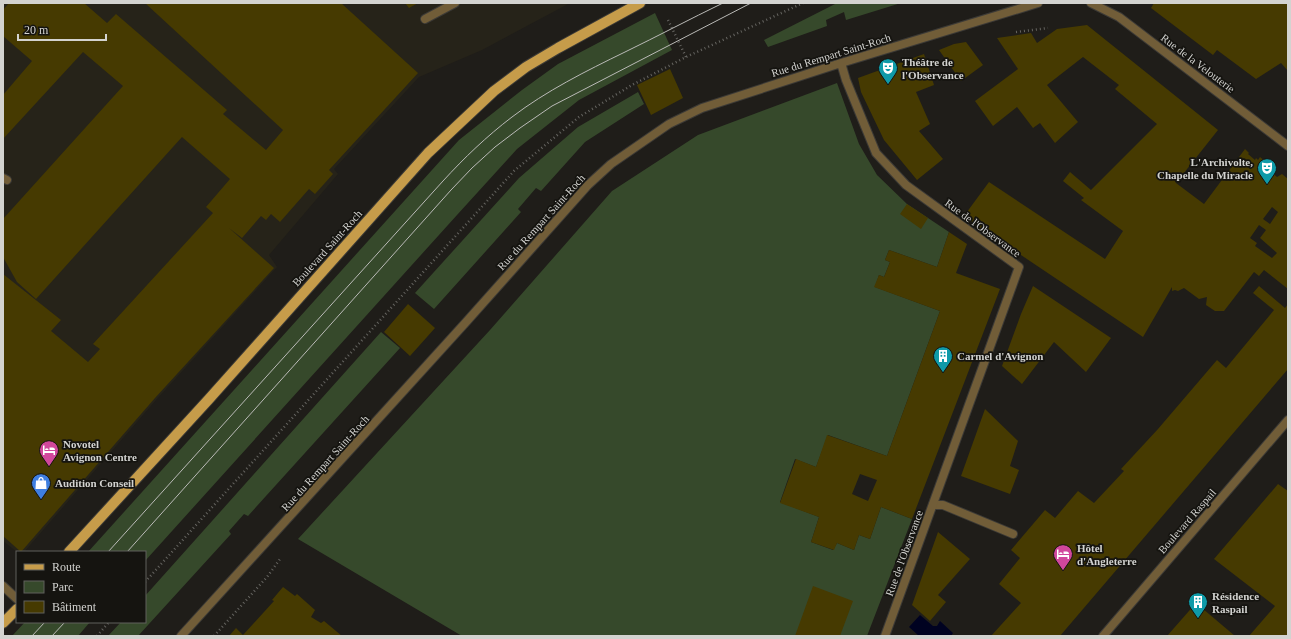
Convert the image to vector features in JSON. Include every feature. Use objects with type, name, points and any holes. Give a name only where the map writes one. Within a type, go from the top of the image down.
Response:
[{"type":"main road","name":"Boulevard Saint-Roch","points":[[70,551],[209,399],[423,158],[439,142],[494,91],[526,67],[640,3]]},
{"type":"main road","points":[[3,623],[16,610]]},
{"type":"street","points":[[425,19],[455,3]]},
{"type":"street","name":"Rue de la Velouterie","points":[[1091,3],[1119,17],[1288,146]]},
{"type":"street","name":"Rue du Rempart Saint-Roch","points":[[181,636],[462,327],[588,185],[611,164],[669,124],[702,108],[841,63],[1033,4]]},
{"type":"street","name":"Rue de l'Observance","points":[[841,63],[846,80],[876,153],[906,185],[1019,267],[885,636]]},
{"type":"street","name":"Boulevard Raspail","points":[[1103,636],[1288,420]]},
{"type":"street","points":[[933,505],[943,505],[1013,534]]},
{"type":"street","points":[[3,586],[16,598]]},
{"type":"path","points":[[146,581],[514,171],[579,117],[632,85],[686,57],[803,3]]},
{"type":"path","points":[[668,20],[686,57]]},
{"type":"path","points":[[214,636],[267,577],[280,558]]},
{"type":"path","points":[[96,636],[108,623]]},
{"type":"shaded area","points":[[3,3],[570,3],[482,50],[419,77],[334,169],[338,174],[269,255],[277,267],[156,400],[25,551],[16,551],[3,541]]},
{"type":"green space","points":[[837,3],[901,3],[846,20],[844,12],[826,20],[827,26],[768,47],[764,40]]},
{"type":"green space","points":[[655,13],[672,50],[579,100],[517,149],[146,560],[146,551],[89,551],[459,140],[522,90],[558,64]]},
{"type":"green space","points":[[837,83],[859,144],[877,175],[907,204],[949,232],[937,267],[889,250],[885,260],[890,262],[884,277],[879,275],[875,287],[940,311],[887,456],[828,435],[816,467],[795,459],[780,502],[819,517],[811,542],[833,550],[837,543],[854,550],[859,535],[870,539],[881,507],[912,519],[867,636],[462,636],[298,539],[490,330],[612,191],[698,135]]},
{"type":"green space","points":[[638,92],[644,104],[585,142],[541,191],[536,188],[518,209],[521,212],[434,309],[415,293],[519,178],[578,127]]},
{"type":"green space","points":[[381,332],[400,348],[248,516],[244,514],[229,531],[231,534],[138,636],[108,636],[120,623],[146,623],[146,595]]},
{"type":"green space","points":[[24,623],[89,623],[78,636],[12,636]]},
{"type":"water","points":[[920,615],[933,626],[937,626],[940,621],[953,633],[951,636],[919,636],[909,627]]},
{"type":"building","points":[[9,3],[84,3],[107,23],[116,14],[227,110],[223,114],[266,150],[283,130],[145,3],[341,3],[418,73],[329,170],[333,174],[315,194],[309,189],[280,222],[271,214],[266,220],[261,216],[242,238],[229,228],[274,268],[155,398],[22,551],[20,551],[3,536],[3,274],[61,320],[51,331],[88,362],[100,349],[93,344],[213,213],[206,207],[230,179],[182,137],[36,299],[17,282],[3,257],[3,219],[123,86],[83,52],[3,139],[3,95],[32,61],[3,36],[3,10]]},
{"type":"building","points":[[405,3],[418,3],[409,8]]},
{"type":"building","points":[[1154,3],[1288,3],[1288,71],[1281,63],[1256,79],[1217,50],[1213,55],[1151,8]]},
{"type":"building","points":[[1087,25],[1218,130],[1176,183],[1204,204],[1245,149],[1255,160],[1256,158],[1258,160],[1260,157],[1268,164],[1265,167],[1277,177],[1282,174],[1288,179],[1288,289],[1264,270],[1259,276],[1254,272],[1224,311],[1215,311],[1206,305],[1207,297],[1199,299],[1184,288],[1178,291],[1172,291],[1172,287],[1143,337],[1015,251],[990,236],[964,216],[989,182],[1105,259],[1123,231],[1081,200],[1084,198],[1063,181],[1070,172],[1091,190],[1157,124],[1115,89],[1119,85],[1083,57],[1047,85],[1078,122],[1055,143],[1040,123],[1033,128],[1017,107],[993,126],[975,101],[1018,69],[997,38],[1031,33],[1037,43],[1057,29]],"holes":[[[1272,207],[1278,212],[1270,224],[1263,219]],[[1259,225],[1266,230],[1260,238],[1277,253],[1272,258],[1255,246],[1257,243],[1250,238]]]},
{"type":"building","points":[[966,42],[983,65],[961,81],[939,50],[954,44]]},
{"type":"building","points":[[924,54],[934,85],[916,92],[930,124],[919,131],[943,159],[917,180],[884,140],[861,92],[858,78]]},
{"type":"building","points":[[670,69],[683,98],[651,115],[637,85]]},
{"type":"building","points":[[907,204],[928,218],[921,229],[900,214]]},
{"type":"building","name":"Carmel d'Avignon","points":[[949,232],[967,244],[956,273],[1000,289],[912,519],[881,507],[870,539],[859,535],[854,550],[837,543],[834,550],[811,542],[819,517],[780,503],[796,459],[816,467],[827,435],[887,456],[940,311],[874,287],[879,275],[884,277],[890,262],[885,260],[889,250],[937,267]],"holes":[[[860,474],[877,480],[868,501],[852,494]]]},
{"type":"building","points":[[1033,286],[1111,338],[1086,372],[1054,342],[1022,384],[1002,366]]},
{"type":"building","points":[[1259,286],[1285,308],[1288,304],[1288,369],[1060,636],[991,636],[1021,603],[999,584],[1020,558],[1011,550],[1045,510],[1055,518],[1078,491],[1094,503],[1124,471],[1121,469],[1158,429],[1217,360],[1226,368],[1274,310],[1253,293]]},
{"type":"building","points":[[408,304],[435,328],[410,356],[384,332]]},
{"type":"building","points":[[985,409],[1018,441],[1010,466],[1019,470],[1010,494],[961,476]]},
{"type":"building","points":[[1278,484],[1288,491],[1288,636],[1249,636],[1275,606],[1214,559]]},
{"type":"building","points":[[938,532],[970,559],[938,595],[946,602],[930,621],[912,605]]},
{"type":"building","points":[[813,586],[853,601],[840,636],[795,636]]},
{"type":"building","points":[[283,587],[295,596],[297,594],[315,610],[311,617],[321,623],[324,621],[342,636],[229,636],[236,628],[243,635],[274,601],[272,600]]},
{"type":"building","name":"Résidence Raspail","points":[[1196,603],[1235,636],[1167,636]]},
{"type":"tram line","points":[[109,551],[467,156],[512,117],[552,90],[723,3]]},
{"type":"tram line","points":[[128,551],[451,190],[495,147],[552,106],[751,3]]},
{"type":"tram line","points":[[32,636],[44,623]]},
{"type":"tram line","points":[[52,636],[64,623]]},
{"type":"place","name":"Théâtre de l'Observance","points":[[888,85]]},
{"type":"place","name":"L'Archivolte, Chapelle du Miracle","points":[[1267,185]]},
{"type":"place","name":"Carmel d'Avignon","points":[[943,373]]},
{"type":"place","name":"Novotel Avignon Centre","points":[[49,467]]},
{"type":"place","name":"Audition Conseil","points":[[41,500]]},
{"type":"place","name":"Hôtel d'Angleterre","points":[[1063,571]]},
{"type":"place","name":"Résidence Raspail","points":[[1198,619]]}]
